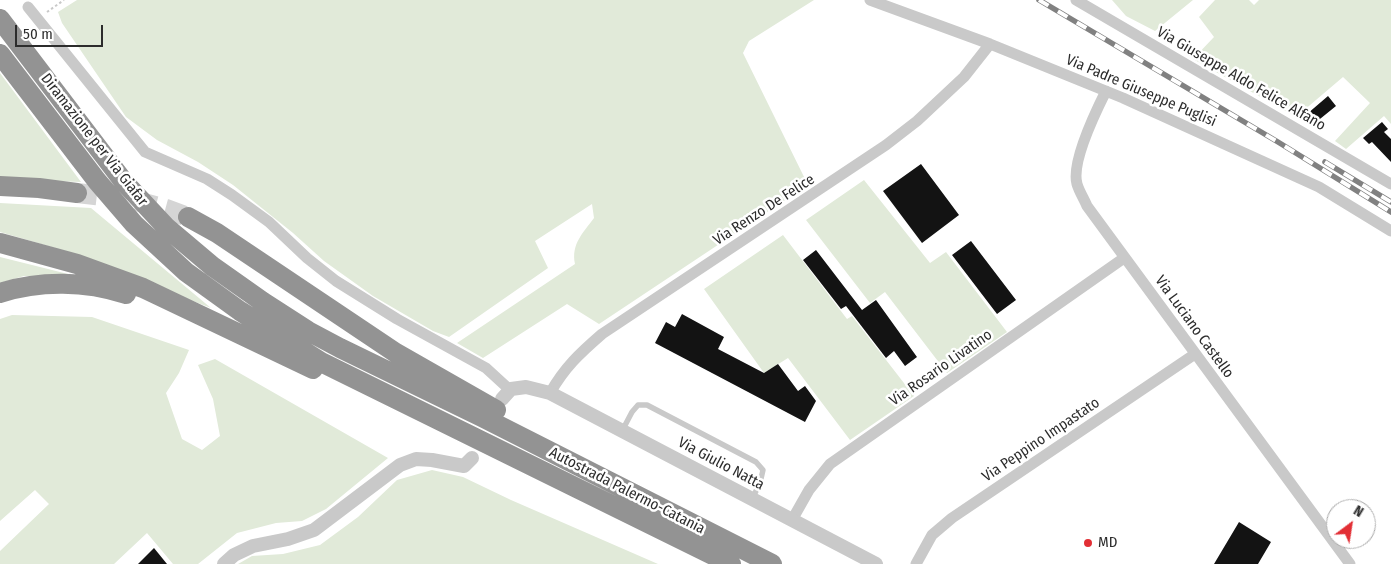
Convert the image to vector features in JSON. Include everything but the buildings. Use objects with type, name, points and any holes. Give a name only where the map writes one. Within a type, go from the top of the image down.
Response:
[{"type":"highway","name":"Diramazione per Via Giafar","points":[[0,19],[124,182],[167,228],[212,266],[308,331],[482,417]]},
{"type":"highway","name":"Diramazione per Via Giafar","points":[[0,54],[103,188],[134,224],[186,272],[240,311],[322,362],[472,435]]},
{"type":"highway","points":[[0,186],[77,192]]},
{"type":"highway","points":[[188,217],[217,232],[396,353],[526,428],[576,453],[650,502]]},
{"type":"highway","points":[[0,243],[77,264],[143,288],[730,564]]},
{"type":"highway","points":[[0,293],[30,286],[58,283],[111,289],[226,328]]},
{"type":"highway","name":"Autostrada Palermo-Catania","points":[[482,417],[772,564]]},
{"type":"highway","name":"Autostrada Palermo-Catania","points":[[472,435],[730,564]]},
{"type":"street","name":"Via Padre Giuseppe Puglisi","points":[[870,0],[990,44],[1106,91],[1319,187],[1391,232]]},
{"type":"street","name":"Via Giuseppe Aldo Felice Alfano","points":[[1076,0],[1391,184]]},
{"type":"street","points":[[28,7],[146,152],[207,179],[269,222],[307,258],[336,281],[397,320],[486,368],[506,394]]},
{"type":"street","name":"Via Renzo De Felice","points":[[550,393],[570,364],[602,334],[845,174],[917,121],[964,77],[990,44]]},
{"type":"street","name":"Via Luciano Castello","points":[[1106,91],[1094,116],[1078,161],[1076,183],[1087,206],[1350,564]]},
{"type":"street","name":"Via Rosario Livatino","points":[[792,520],[809,490],[830,464],[1124,258]]},
{"type":"street","name":"Via Peppino Impastato","points":[[916,564],[932,535],[952,518],[1195,354]]},
{"type":"street","name":"Via Giulio Natta","points":[[506,394],[526,387],[550,393],[876,564]]},
{"type":"street","points":[[224,564],[234,554],[253,546],[288,540],[314,530],[400,465],[416,460],[432,460],[464,466],[472,458]]},
{"type":"lane","points":[[622,431],[638,405],[647,405],[756,462],[763,470],[760,483],[752,499]]},
{"type":"path","points":[[42,23],[47,11],[64,0]]},
{"type":"green space","points":[[77,0],[814,0],[749,41],[743,53],[808,185],[599,324],[567,304],[483,358],[457,343],[575,264],[576,245],[594,218],[592,204],[535,241],[548,268],[449,337],[433,331],[373,296],[324,261],[293,233],[233,185],[198,162],[157,140],[126,117],[62,23],[58,12]]},
{"type":"green space","points":[[1112,0],[1193,0],[1155,31],[1126,16]]},
{"type":"green space","points":[[1215,0],[1249,0],[1254,5],[1259,0],[1391,0],[1391,124],[1384,116],[1346,149],[1335,141],[1370,103],[1343,77],[1296,117],[1193,59],[1214,37],[1199,17]]},
{"type":"green space","points":[[0,73],[81,182],[0,179]]},
{"type":"green space","points":[[864,180],[930,263],[946,252],[1007,332],[947,373],[885,292],[870,303],[806,220]]},
{"type":"green space","points":[[0,203],[91,208],[211,308],[55,248],[0,232]]},
{"type":"green space","points":[[783,235],[847,319],[852,316],[914,396],[850,440],[788,358],[764,373],[704,289]]},
{"type":"green space","points":[[0,257],[76,276],[24,276],[0,283]]},
{"type":"green space","points":[[12,315],[92,317],[189,350],[179,373],[166,393],[182,439],[202,450],[220,436],[213,399],[198,365],[215,359],[388,458],[326,509],[302,521],[276,523],[237,533],[198,564],[173,564],[147,533],[114,564],[0,564],[0,551],[49,504],[35,490],[0,521],[0,319]]},
{"type":"green space","points":[[432,470],[463,477],[658,564],[238,564],[252,556],[283,554],[320,545],[358,517],[397,480]]},
{"type":"tunnel","points":[[77,193],[129,199],[188,217]]},
{"type":"railway","points":[[1039,0],[1278,142],[1391,212]]},
{"type":"railway","points":[[1325,162],[1391,202]]},
{"type":"place","name":"MD","points":[[1088,543]]}]
